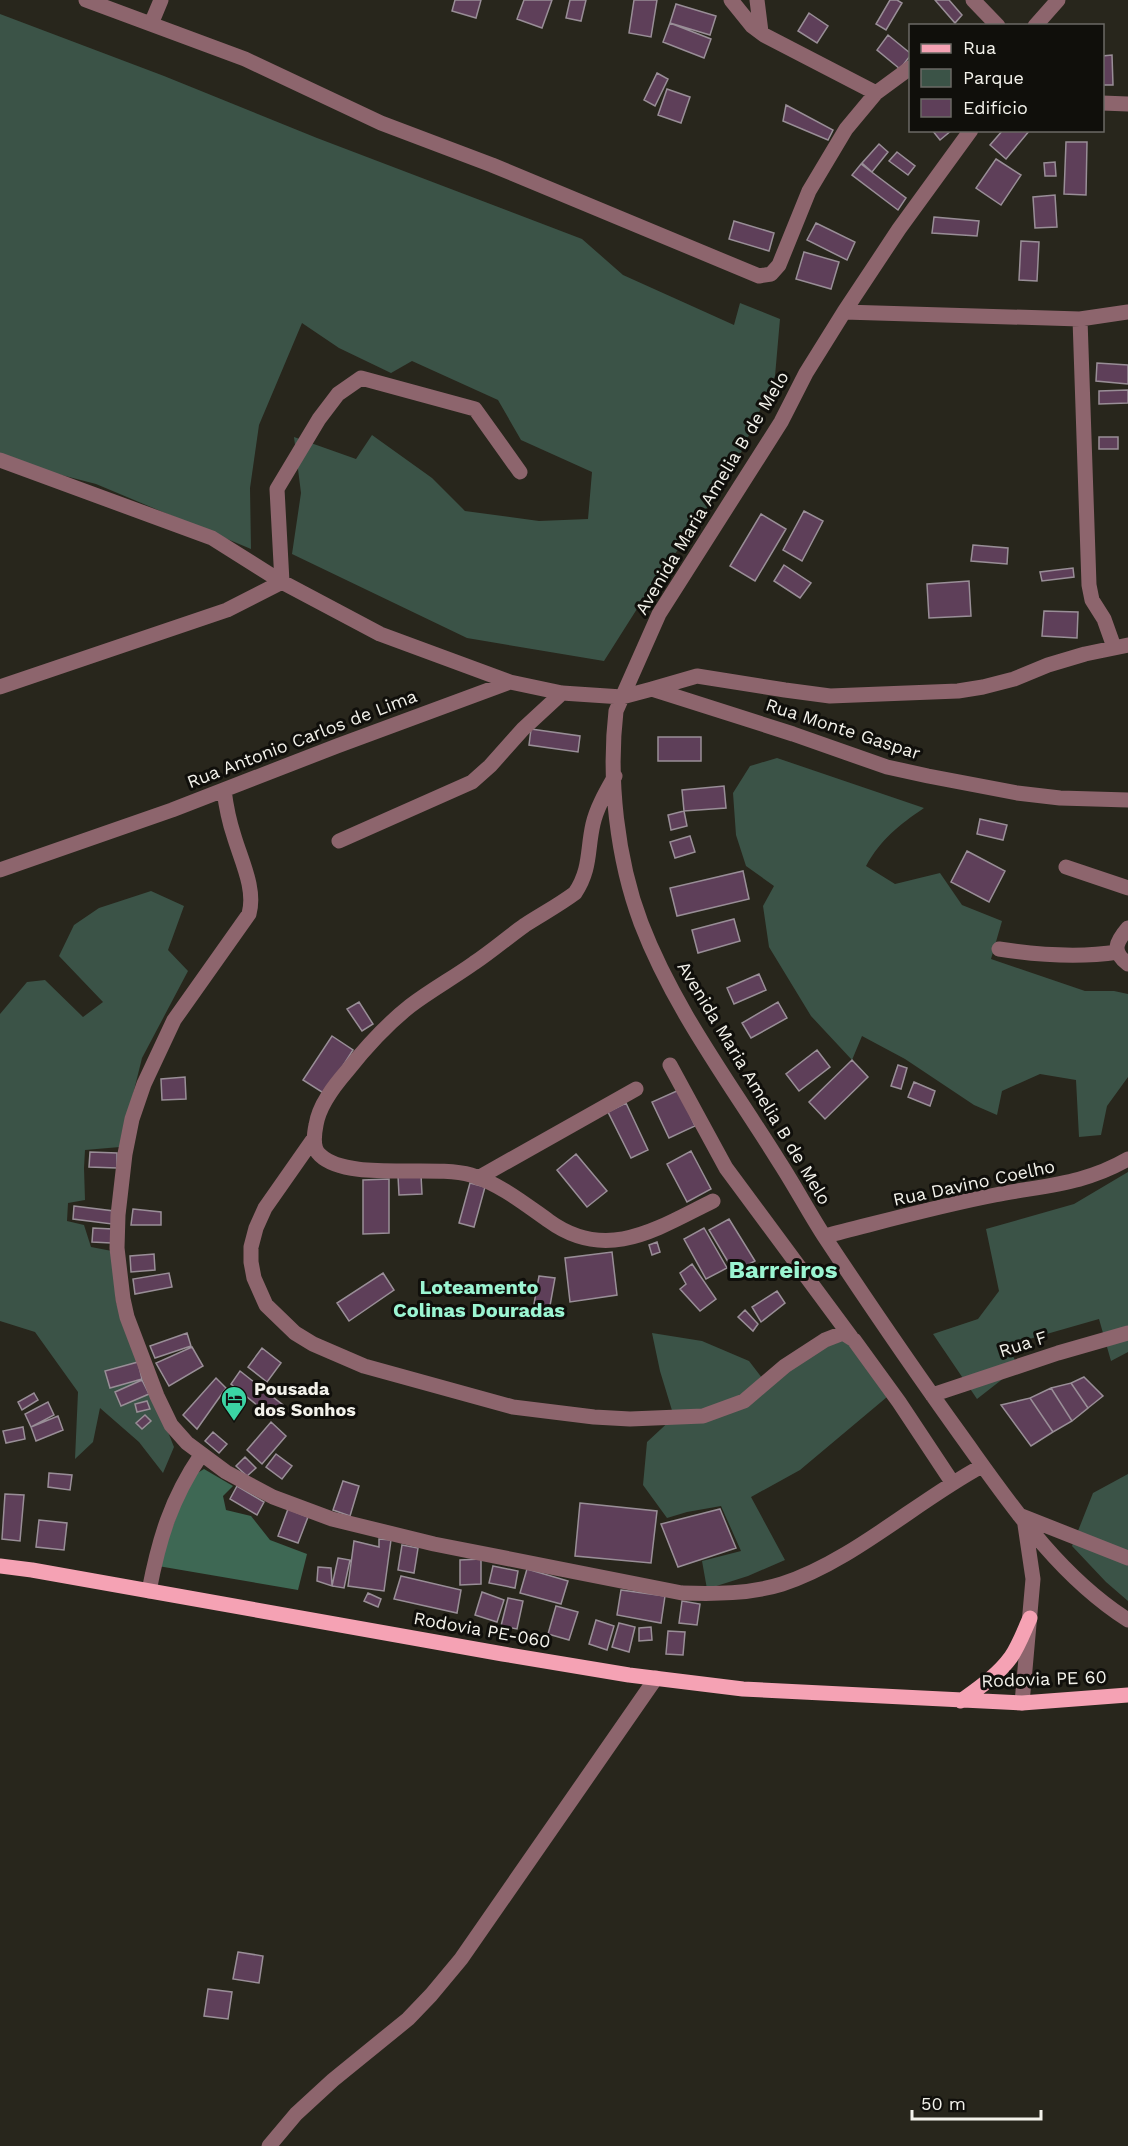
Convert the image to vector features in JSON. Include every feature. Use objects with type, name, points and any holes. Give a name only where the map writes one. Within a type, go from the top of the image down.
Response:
[{"type":"main road","name":"Rodovia PE-060","points":[[0,1566],[503,1654],[656,1678],[744,1689],[961,1701]]},
{"type":"main road","points":[[961,1701],[1003,1666],[1017,1645],[1030,1618]]},
{"type":"main road","name":"Rodovia PE 60","points":[[961,1701],[1022,1703],[1128,1695]]},
{"type":"street","points":[[86,0],[245,59],[381,123],[492,165],[759,276],[771,274],[779,265],[819,172],[846,129],[876,93],[909,70]]},
{"type":"street","points":[[151,24],[161,0]]},
{"type":"street","points":[[731,0],[752,26],[777,43],[876,93]]},
{"type":"street","points":[[757,0],[761,32]]},
{"type":"street","points":[[973,0],[996,24]]},
{"type":"street","points":[[1037,24],[1058,0]]},
{"type":"street","points":[[1104,103],[1128,104]]},
{"type":"street","name":"Avenida Maria Amelia B de Melo","points":[[970,132],[899,229],[844,312],[806,373],[781,422],[659,614],[616,711],[614,729],[618,836],[626,875],[658,964],[696,1032],[825,1236],[932,1395],[1021,1520],[1091,1593],[1128,1620]]},
{"type":"street","points":[[844,312],[1080,319],[1128,312]]},
{"type":"street","points":[[0,460],[212,538],[282,582],[380,634],[510,682],[562,693],[622,697],[697,676],[830,696],[958,691],[1014,679],[1057,662],[1121,646],[1092,600],[1089,585],[1080,319]]},
{"type":"street","points":[[282,582],[277,489],[319,418],[338,394],[361,378],[475,408],[520,472]]},
{"type":"street","points":[[0,687],[227,610],[282,582]]},
{"type":"street","name":"Rua Antonio Carlos de Lima","points":[[0,870],[225,790],[510,682]]},
{"type":"street","name":"Rua Monte Gaspar","points":[[652,689],[886,766],[928,776],[1017,793],[1060,798],[1128,800]]},
{"type":"street","points":[[339,841],[472,782],[490,766],[523,729],[562,693]]},
{"type":"street","points":[[615,776],[596,815],[590,838],[588,867],[575,893],[410,1006],[378,1034],[340,1079],[326,1100],[317,1120],[315,1148],[321,1157],[352,1168],[371,1171],[441,1171],[478,1178],[513,1195],[561,1230],[584,1239],[601,1242],[640,1235],[713,1201]]},
{"type":"street","points":[[225,790],[230,823],[252,904],[249,914],[174,1020],[144,1084],[132,1119],[125,1154],[118,1215],[117,1248],[127,1317],[164,1413],[177,1434],[201,1455],[226,1472],[273,1497],[332,1520],[434,1544],[682,1593],[708,1594],[752,1590],[781,1584],[819,1569],[876,1534],[952,1482],[982,1466]]},
{"type":"street","points":[[1066,867],[1128,888]]},
{"type":"street","points":[[1128,928],[1118,942],[1119,956],[1128,964]]},
{"type":"street","points":[[999,949],[1077,956],[1118,952]]},
{"type":"street","points":[[670,1065],[726,1168],[899,1402],[952,1482]]},
{"type":"street","points":[[478,1178],[636,1089]]},
{"type":"street","points":[[314,1138],[265,1208],[256,1228],[251,1247],[254,1278],[266,1305],[295,1333],[313,1344],[364,1366],[513,1407],[594,1417],[654,1419],[703,1416],[744,1401],[785,1366],[825,1340],[841,1333],[851,1336]]},
{"type":"street","name":"Rua Davino Coelho","points":[[825,1236],[995,1194],[1058,1185],[1092,1177],[1128,1159]]},
{"type":"street","name":"Rua F","points":[[932,1395],[1058,1353],[1128,1333]]},
{"type":"street","points":[[149,1591],[158,1545],[167,1517],[188,1473],[201,1455]]},
{"type":"street","points":[[1021,1520],[1126,1554]]},
{"type":"street","points":[[1021,1520],[1032,1568],[1022,1703]]},
{"type":"street","points":[[269,2146],[296,2114],[333,2080],[408,2019],[431,1995],[460,1959],[656,1678]]},
{"type":"green space","points":[[0,14],[582,239],[623,275],[734,325],[740,303],[780,319],[775,376],[733,471],[642,601],[604,661],[467,638],[292,554],[301,493],[294,437],[356,459],[372,435],[432,478],[465,511],[539,521],[588,519],[592,472],[521,440],[498,400],[412,361],[391,373],[339,348],[302,323],[259,425],[250,488],[251,549],[96,484],[0,459]]},
{"type":"green space","points":[[777,758],[924,808],[891,833],[866,866],[895,884],[940,873],[962,905],[1002,921],[991,959],[1085,991],[1114,991],[1128,994],[1128,1077],[1107,1106],[1101,1135],[1079,1137],[1076,1080],[1040,1074],[1002,1091],[997,1115],[974,1105],[905,1059],[862,1036],[852,1060],[811,1016],[769,947],[763,906],[774,886],[746,866],[736,835],[733,793],[750,766]]},
{"type":"green space","points":[[151,891],[184,906],[168,950],[188,971],[142,1058],[120,1147],[85,1150],[85,1200],[68,1203],[67,1221],[84,1225],[91,1247],[112,1251],[116,1302],[174,1447],[163,1473],[139,1442],[100,1408],[93,1442],[75,1459],[78,1392],[35,1332],[0,1321],[0,1014],[27,982],[45,980],[83,1017],[103,1002],[59,956],[74,925],[99,908]]},
{"type":"green space","points":[[1128,1172],[1128,1352],[1111,1361],[1099,1319],[1008,1345],[1018,1367],[977,1399],[933,1334],[978,1319],[999,1291],[986,1229],[1074,1204]]},
{"type":"green space","points":[[652,1333],[702,1341],[749,1361],[769,1387],[803,1359],[844,1337],[887,1397],[800,1470],[751,1497],[785,1560],[748,1576],[707,1589],[702,1561],[741,1551],[721,1506],[667,1518],[643,1485],[647,1442],[674,1417],[660,1371]]},
{"type":"green space","points":[[204,1469],[233,1486],[223,1496],[226,1510],[251,1516],[270,1540],[307,1554],[298,1590],[158,1566],[191,1477]]},
{"type":"green space","points":[[1128,1474],[1128,1601],[1106,1582],[1072,1546],[1093,1493]]},
{"type":"building","points":[[455,0],[481,0],[476,18],[452,11]]},
{"type":"building","points":[[524,0],[552,0],[542,28],[517,19]]},
{"type":"building","points":[[570,0],[586,0],[581,21],[566,18]]},
{"type":"building","points":[[634,0],[657,0],[651,37],[629,33]]},
{"type":"building","points":[[890,0],[902,3],[886,30],[876,24]]},
{"type":"building","points":[[935,0],[949,0],[962,15],[955,23]]},
{"type":"building","points":[[676,4],[716,16],[710,35],[670,23]]},
{"type":"building","points":[[809,13],[828,26],[817,43],[798,31]]},
{"type":"building","points":[[670,23],[711,39],[704,58],[663,42]]},
{"type":"building","points":[[888,35],[909,52],[909,57],[900,69],[877,50]]},
{"type":"building","points":[[1112,55],[1113,85],[1104,85],[1104,56]]},
{"type":"building","points":[[657,73],[668,79],[655,106],[644,100]]},
{"type":"building","points":[[667,89],[690,97],[681,123],[658,115]]},
{"type":"building","points":[[786,105],[833,130],[828,140],[783,121]]},
{"type":"building","points":[[934,132],[950,132],[940,140]]},
{"type":"building","points":[[1001,132],[1028,132],[1006,159],[990,145]]},
{"type":"building","points":[[1066,142],[1087,142],[1086,195],[1064,194]]},
{"type":"building","points":[[879,144],[888,152],[872,172],[862,163]]},
{"type":"building","points":[[897,152],[915,166],[908,175],[889,161]]},
{"type":"building","points":[[996,159],[1021,175],[1001,205],[976,188]]},
{"type":"building","points":[[1055,162],[1056,176],[1045,176],[1044,163]]},
{"type":"building","points":[[861,164],[906,198],[898,210],[852,175]]},
{"type":"building","points":[[1055,195],[1057,227],[1035,228],[1033,197]]},
{"type":"building","points":[[934,217],[979,221],[977,236],[932,233]]},
{"type":"building","points":[[734,221],[774,233],[769,251],[729,239]]},
{"type":"building","points":[[816,223],[855,242],[847,260],[807,240]]},
{"type":"building","points":[[1021,241],[1039,242],[1037,281],[1019,280]]},
{"type":"building","points":[[804,252],[839,262],[831,289],[796,279]]},
{"type":"building","points":[[1097,363],[1128,365],[1128,384],[1096,381]]},
{"type":"building","points":[[1128,390],[1128,403],[1099,404],[1099,391]]},
{"type":"building","points":[[1099,437],[1118,437],[1118,449],[1099,449]]},
{"type":"building","points":[[804,511],[823,521],[802,561],[783,550]]},
{"type":"building","points":[[761,514],[786,529],[755,581],[730,566]]},
{"type":"building","points":[[973,545],[1008,548],[1007,564],[971,561]]},
{"type":"building","points":[[784,565],[811,583],[800,598],[774,581]]},
{"type":"building","points":[[1073,568],[1074,577],[1042,581],[1040,572]]},
{"type":"building","points":[[969,581],[971,616],[929,618],[927,584]]},
{"type":"building","points":[[1044,611],[1078,612],[1077,638],[1042,636]]},
{"type":"building","points":[[531,729],[580,736],[578,752],[529,745]]},
{"type":"building","points":[[658,737],[701,737],[701,761],[658,761]]},
{"type":"building","points":[[724,786],[726,808],[684,811],[682,790]]},
{"type":"building","points":[[684,811],[687,826],[671,830],[668,815]]},
{"type":"building","points":[[980,819],[1007,825],[1003,840],[977,834]]},
{"type":"building","points":[[690,836],[695,852],[675,858],[670,842]]},
{"type":"building","points":[[967,851],[1005,871],[989,902],[951,882]]},
{"type":"building","points":[[743,871],[749,899],[677,916],[670,888]]},
{"type":"building","points":[[734,919],[740,941],[698,953],[692,930]]},
{"type":"building","points":[[759,974],[766,990],[734,1004],[727,988]]},
{"type":"building","points":[[359,1002],[373,1024],[362,1031],[347,1009]]},
{"type":"building","points":[[778,1002],[787,1018],[751,1038],[742,1023]]},
{"type":"building","points":[[332,1036],[353,1050],[325,1094],[303,1080]]},
{"type":"building","points":[[817,1050],[830,1067],[799,1091],[786,1074]]},
{"type":"building","points":[[852,1060],[868,1077],[825,1119],[809,1102]]},
{"type":"building","points":[[898,1065],[907,1068],[901,1089],[891,1086]]},
{"type":"building","points":[[185,1077],[186,1099],[162,1100],[161,1079]]},
{"type":"building","points":[[914,1082],[935,1091],[930,1106],[908,1097]]},
{"type":"building","points":[[679,1090],[695,1126],[669,1138],[652,1102]]},
{"type":"building","points":[[626,1103],[648,1150],[631,1158],[608,1112]]},
{"type":"building","points":[[691,1151],[711,1189],[687,1202],[667,1164]]},
{"type":"building","points":[[90,1152],[117,1153],[117,1168],[89,1167]]},
{"type":"building","points":[[576,1154],[607,1191],[587,1207],[557,1170]]},
{"type":"building","points":[[421,1175],[422,1194],[399,1195],[398,1176]]},
{"type":"building","points":[[389,1179],[389,1233],[363,1234],[363,1180]]},
{"type":"building","points":[[470,1183],[485,1187],[474,1227],[459,1223]]},
{"type":"building","points":[[74,1206],[114,1211],[112,1224],[73,1219]]},
{"type":"building","points":[[133,1209],[161,1212],[161,1225],[131,1225]]},
{"type":"building","points":[[729,1219],[755,1261],[734,1272],[709,1230]]},
{"type":"building","points":[[93,1228],[112,1229],[111,1243],[92,1242]]},
{"type":"building","points":[[704,1228],[727,1268],[706,1279],[684,1239]]},
{"type":"building","points":[[657,1242],[660,1252],[652,1255],[649,1245]]},
{"type":"building","points":[[612,1252],[617,1295],[570,1302],[565,1258]]},
{"type":"building","points":[[154,1254],[155,1270],[131,1272],[130,1256]]},
{"type":"building","points":[[692,1264],[716,1299],[700,1311],[680,1289],[686,1284],[680,1273]]},
{"type":"building","points":[[169,1273],[172,1287],[135,1294],[133,1279]]},
{"type":"building","points":[[383,1273],[394,1290],[349,1321],[337,1303]]},
{"type":"building","points":[[539,1276],[555,1278],[548,1317],[532,1315]]},
{"type":"building","points":[[777,1291],[785,1303],[761,1322],[752,1307]]},
{"type":"building","points":[[745,1310],[758,1324],[753,1331],[738,1317]]},
{"type":"building","points":[[187,1333],[191,1346],[155,1358],[150,1346]]},
{"type":"building","points":[[192,1347],[203,1366],[169,1386],[156,1363]]},
{"type":"building","points":[[262,1348],[281,1363],[267,1382],[248,1367]]},
{"type":"building","points":[[138,1362],[142,1379],[110,1388],[105,1371]]},
{"type":"building","points":[[240,1371],[283,1405],[273,1418],[231,1384]]},
{"type":"building","points":[[1084,1377],[1103,1396],[1088,1408],[1071,1383]]},
{"type":"building","points":[[216,1378],[226,1388],[197,1429],[183,1415]]},
{"type":"building","points":[[142,1380],[149,1394],[121,1406],[115,1392]]},
{"type":"building","points":[[1071,1383],[1088,1408],[1072,1421],[1051,1388]]},
{"type":"building","points":[[1051,1388],[1072,1421],[1053,1432],[1030,1398]]},
{"type":"building","points":[[34,1393],[38,1400],[22,1410],[18,1402]]},
{"type":"building","points":[[1030,1398],[1053,1432],[1031,1446],[1001,1405]]},
{"type":"building","points":[[147,1401],[150,1409],[137,1412],[135,1404]]},
{"type":"building","points":[[48,1402],[54,1415],[31,1427],[25,1414]]},
{"type":"building","points":[[145,1415],[151,1421],[142,1429],[136,1423]]},
{"type":"building","points":[[58,1416],[63,1430],[36,1441],[31,1427]]},
{"type":"building","points":[[271,1422],[286,1436],[262,1464],[247,1450]]},
{"type":"building","points":[[23,1427],[25,1439],[6,1443],[3,1431]]},
{"type":"building","points":[[213,1432],[227,1444],[219,1453],[205,1441]]},
{"type":"building","points":[[276,1454],[292,1466],[282,1479],[266,1467]]},
{"type":"building","points":[[245,1457],[256,1468],[247,1476],[236,1466]]},
{"type":"building","points":[[49,1473],[72,1475],[70,1490],[48,1487]]},
{"type":"building","points":[[343,1481],[359,1486],[350,1516],[333,1510]]},
{"type":"building","points":[[237,1486],[264,1502],[257,1515],[230,1499]]},
{"type":"building","points":[[5,1494],[24,1495],[20,1541],[2,1539]]},
{"type":"building","points":[[580,1503],[657,1511],[651,1563],[575,1556]]},
{"type":"building","points":[[288,1509],[308,1517],[298,1543],[278,1536]]},
{"type":"building","points":[[720,1509],[736,1548],[678,1567],[661,1524]]},
{"type":"building","points":[[39,1520],[67,1523],[64,1550],[36,1547]]},
{"type":"building","points":[[379,1539],[391,1540],[384,1591],[348,1586],[354,1541],[379,1547]]},
{"type":"building","points":[[402,1545],[418,1548],[414,1573],[398,1570]]},
{"type":"building","points":[[338,1558],[350,1560],[344,1588],[332,1586]]},
{"type":"building","points":[[481,1559],[481,1584],[460,1585],[460,1560]]},
{"type":"building","points":[[493,1566],[518,1571],[515,1588],[489,1583]]},
{"type":"building","points":[[318,1567],[331,1568],[332,1586],[317,1581]]},
{"type":"building","points":[[527,1569],[568,1581],[561,1604],[520,1593]]},
{"type":"building","points":[[401,1576],[461,1590],[457,1613],[394,1599]]},
{"type":"building","points":[[621,1590],[665,1596],[661,1623],[617,1615]]},
{"type":"building","points":[[482,1592],[504,1600],[497,1622],[475,1615]]},
{"type":"building","points":[[368,1593],[381,1599],[378,1607],[364,1601]]},
{"type":"building","points":[[508,1598],[523,1601],[517,1629],[501,1626]]},
{"type":"building","points":[[682,1601],[700,1604],[697,1625],[679,1623]]},
{"type":"building","points":[[556,1606],[578,1612],[569,1640],[548,1634]]},
{"type":"building","points":[[596,1620],[614,1626],[607,1650],[589,1644]]},
{"type":"building","points":[[619,1623],[635,1627],[629,1652],[612,1647]]},
{"type":"building","points":[[651,1627],[652,1640],[639,1641],[639,1628]]},
{"type":"building","points":[[668,1631],[685,1632],[683,1655],[666,1654]]},
{"type":"building","points":[[238,1952],[263,1956],[259,1983],[233,1979]]},
{"type":"building","points":[[208,1989],[232,1992],[228,2019],[204,2016]]},
{"type":"place","name":"Pousada dos Sonhos","points":[[234,1422]]},
{"type":"district","name":"Barreiros","points":[[783,1270]]},
{"type":"district","name":"Loteamento Colinas Douradas","points":[[479,1298]]}]
